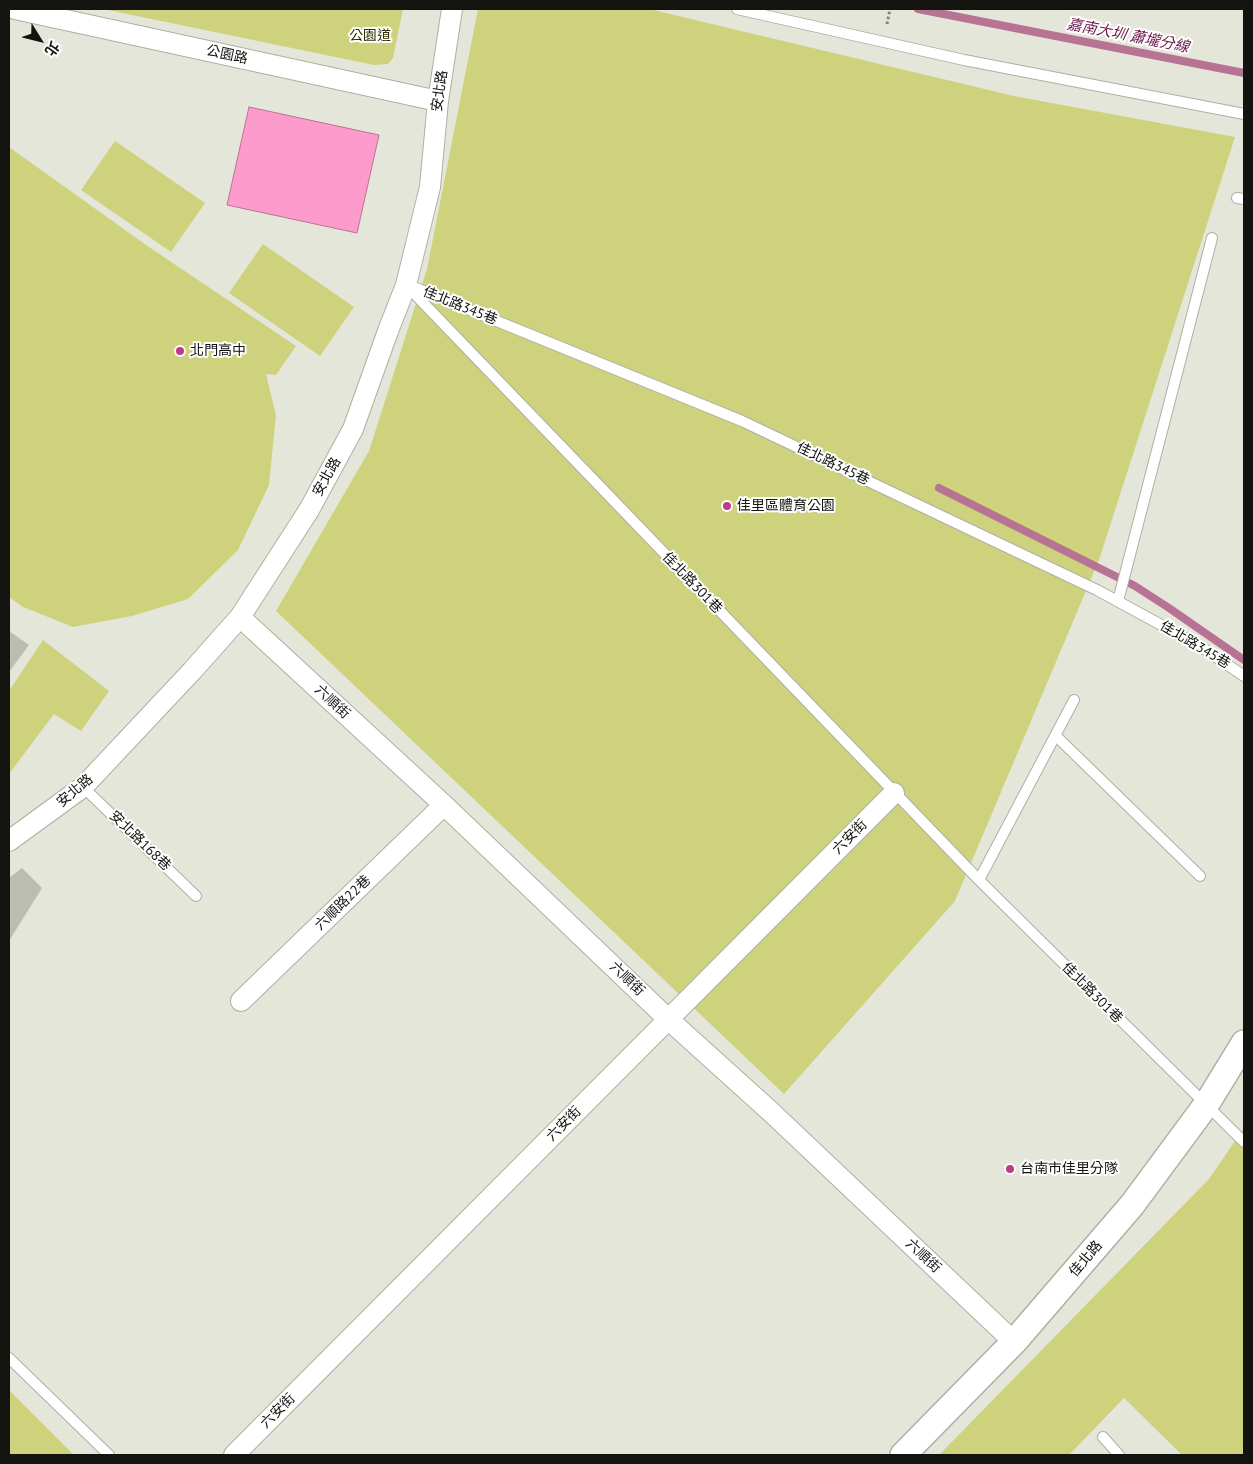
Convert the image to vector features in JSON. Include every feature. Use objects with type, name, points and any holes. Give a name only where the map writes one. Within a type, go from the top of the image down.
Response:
[{"type":"street","name":"公園路","points":[[15,9],[438,101]]},
{"type":"street","name":"安北路","points":[[9,841],[83,787],[240,617],[309,510],[353,430],[406,285],[430,187],[438,101],[452,9]]},
{"type":"street","name":"六順街","points":[[240,617],[444,805],[668,1019],[771,1112],[1014,1342]]},
{"type":"street","name":"六安街","points":[[235,1455],[894,793]]},
{"type":"street","name":"六順路22巷","points":[[241,1001],[444,805]]},
{"type":"street","name":"佳北路","points":[[903,1455],[1014,1342],[1132,1205],[1206,1105],[1244,1043]]},
{"type":"lane","points":[[737,9],[964,60],[1244,114]]},
{"type":"lane","points":[[1118,601],[1212,238]]},
{"type":"lane","name":"佳北路345巷","points":[[406,285],[742,420],[1097,590],[1200,646],[1244,676]]},
{"type":"lane","name":"佳北路301巷","points":[[406,285],[979,880],[1244,1142]]},
{"type":"lane","points":[[979,880],[1074,700]]},
{"type":"lane","points":[[1056,736],[1200,876]]},
{"type":"lane","name":"安北路168巷","points":[[83,787],[196,896]]},
{"type":"lane","points":[[9,1358],[109,1455]]},
{"type":"lane","points":[[1103,1436],[1119,1455]]},
{"type":"path","points":[[888,23],[890,9]]},
{"type":"green space","name":"公園道","points":[[103,9],[403,9],[393,58],[388,64],[374,65]]},
{"type":"green space","name":"佳里區體育公園","points":[[478,9],[649,9],[1014,96],[1235,137],[1099,560],[955,901],[784,1094],[276,611],[369,451],[427,269]]},
{"type":"green space","points":[[115,141],[205,203],[171,252],[81,190]]},
{"type":"green space","points":[[9,147],[146,245],[296,346],[276,375],[266,374],[276,415],[269,485],[238,550],[188,599],[132,616],[73,627],[23,607],[9,597]]},
{"type":"green space","points":[[263,244],[354,307],[320,356],[229,293]]},
{"type":"green space","points":[[43,640],[109,691],[81,731],[54,714],[9,774],[9,691]]},
{"type":"green space","points":[[1244,1128],[1244,1455],[1182,1455],[1124,1398],[1069,1455],[939,1455],[1209,1179]]},
{"type":"green space","points":[[9,1390],[74,1455],[9,1455]]},
{"type":"shaded area","points":[[249,107],[379,135],[357,233],[227,205]]},
{"type":"building","points":[[9,631],[29,645],[9,672]]},
{"type":"building","points":[[22,868],[42,888],[9,941],[9,878]]},
{"type":"waterway","name":"嘉南大圳 蕭壠分線","points":[[918,9],[1244,73]]},
{"type":"waterway","points":[[939,488],[1135,586],[1244,660]]},
{"type":"place","name":"北門高中","points":[[180,351]]},
{"type":"place","name":"佳里區體育公園","points":[[727,506]]},
{"type":"place","name":"台南市佳里分隊","points":[[1010,1169]]}]
